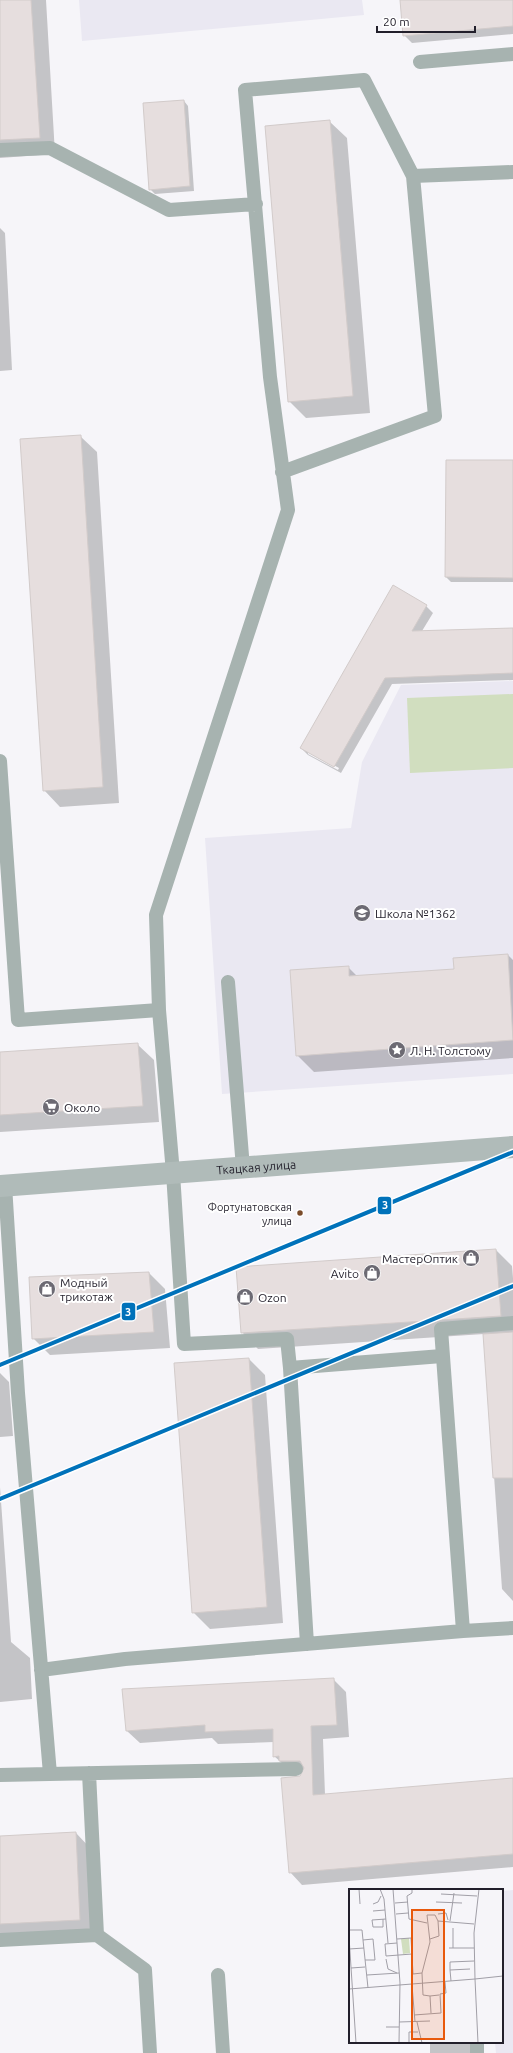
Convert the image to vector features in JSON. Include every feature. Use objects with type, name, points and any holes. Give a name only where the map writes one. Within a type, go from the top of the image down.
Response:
[{"type":"street","name":"Ткацкая улица","points":[[2,1186],[513,1147]]},
{"type":"lane","points":[[420,62],[513,54]]},
{"type":"lane","points":[[282,472],[435,416],[413,176],[364,80],[245,90],[270,377],[282,472],[288,510],[156,915],[159,1010],[173,1173],[184,1344],[287,1339],[307,1644]]},
{"type":"lane","points":[[0,150],[50,148],[169,210],[256,204]]},
{"type":"lane","points":[[413,176],[513,172]]},
{"type":"lane","points":[[0,761],[18,1020],[159,1010]]},
{"type":"lane","points":[[228,982],[243,1168]]},
{"type":"lane","points":[[2,1186],[50,1774]]},
{"type":"lane","points":[[463,1631],[441,1329],[513,1323]]},
{"type":"lane","points":[[290,1368],[442,1356]]},
{"type":"lane","points":[[41,1670],[125,1659],[513,1628]]},
{"type":"lane","points":[[0,1775],[296,1769]]},
{"type":"lane","points":[[89,1773],[97,1935]]},
{"type":"lane","points":[[0,1940],[97,1935],[145,1970],[150,2053]]},
{"type":"lane","points":[[218,1975],[223,2053]]},
{"type":"shaded area","points":[[79,0],[362,0],[364,15],[82,41]]},
{"type":"shaded area","name":"Школа №1362","points":[[513,681],[513,1074],[222,1094],[205,838],[351,828],[362,762],[401,685]]},
{"type":"shaded area","points":[[513,1890],[513,2053],[496,2053],[495,2043],[503,2043],[503,1891]]},
{"type":"green space","points":[[513,694],[513,768],[410,773],[407,698]]},
{"type":"building","points":[[0,0],[31,0],[40,138],[0,140]]},
{"type":"building","points":[[400,0],[513,0],[513,26],[403,36]]},
{"type":"building","points":[[184,100],[190,186],[149,190],[143,103]]},
{"type":"building","points":[[330,120],[353,396],[288,402],[265,126]]},
{"type":"building","points":[[81,435],[103,787],[43,791],[20,439]]},
{"type":"building","points":[[446,460],[513,460],[513,578],[445,577]]},
{"type":"building","points":[[393,585],[427,605],[412,631],[513,628],[513,673],[385,678],[334,767],[300,748]]},
{"type":"building","points":[[508,954],[513,1040],[296,1056],[290,970],[349,966],[349,976],[454,969],[453,958]]},
{"type":"building","points":[[138,1043],[143,1106],[0,1115],[0,1052]]},
{"type":"building","points":[[496,1249],[501,1316],[241,1333],[236,1267]]},
{"type":"building","points":[[149,1272],[154,1332],[32,1339],[29,1277]]},
{"type":"building","points":[[513,1332],[513,1478],[493,1478],[483,1334]]},
{"type":"building","points":[[249,1358],[267,1607],[192,1613],[174,1363]]},
{"type":"building","points":[[334,1678],[337,1725],[311,1726],[313,1795],[513,1778],[513,1854],[289,1873],[281,1778],[300,1776],[304,1768],[300,1761],[279,1761],[279,1756],[273,1757],[273,1729],[205,1732],[205,1725],[126,1731],[122,1689]]},
{"type":"building","points":[[76,1832],[80,1920],[0,1924],[0,1836]]},
{"type":"transit line","name":"3","points":[[0,1365],[513,1152]]},
{"type":"transit line","name":"3","points":[[0,1499],[513,1286]]},
{"type":"place","name":"Школа №1362","points":[[362,913]]},
{"type":"place","name":"Л. Н. Толстому","points":[[397,1050]]},
{"type":"place","name":"Около","points":[[51,1107]]},
{"type":"place","name":"Фортунатовская улица","points":[[300,1213]]},
{"type":"place","name":"МастерОптик","points":[[471,1258]]},
{"type":"place","name":"Avito","points":[[372,1273]]},
{"type":"place","name":"Модный трикотаж","points":[[47,1289]]},
{"type":"place","name":"Ozon","points":[[245,1297]]}]
